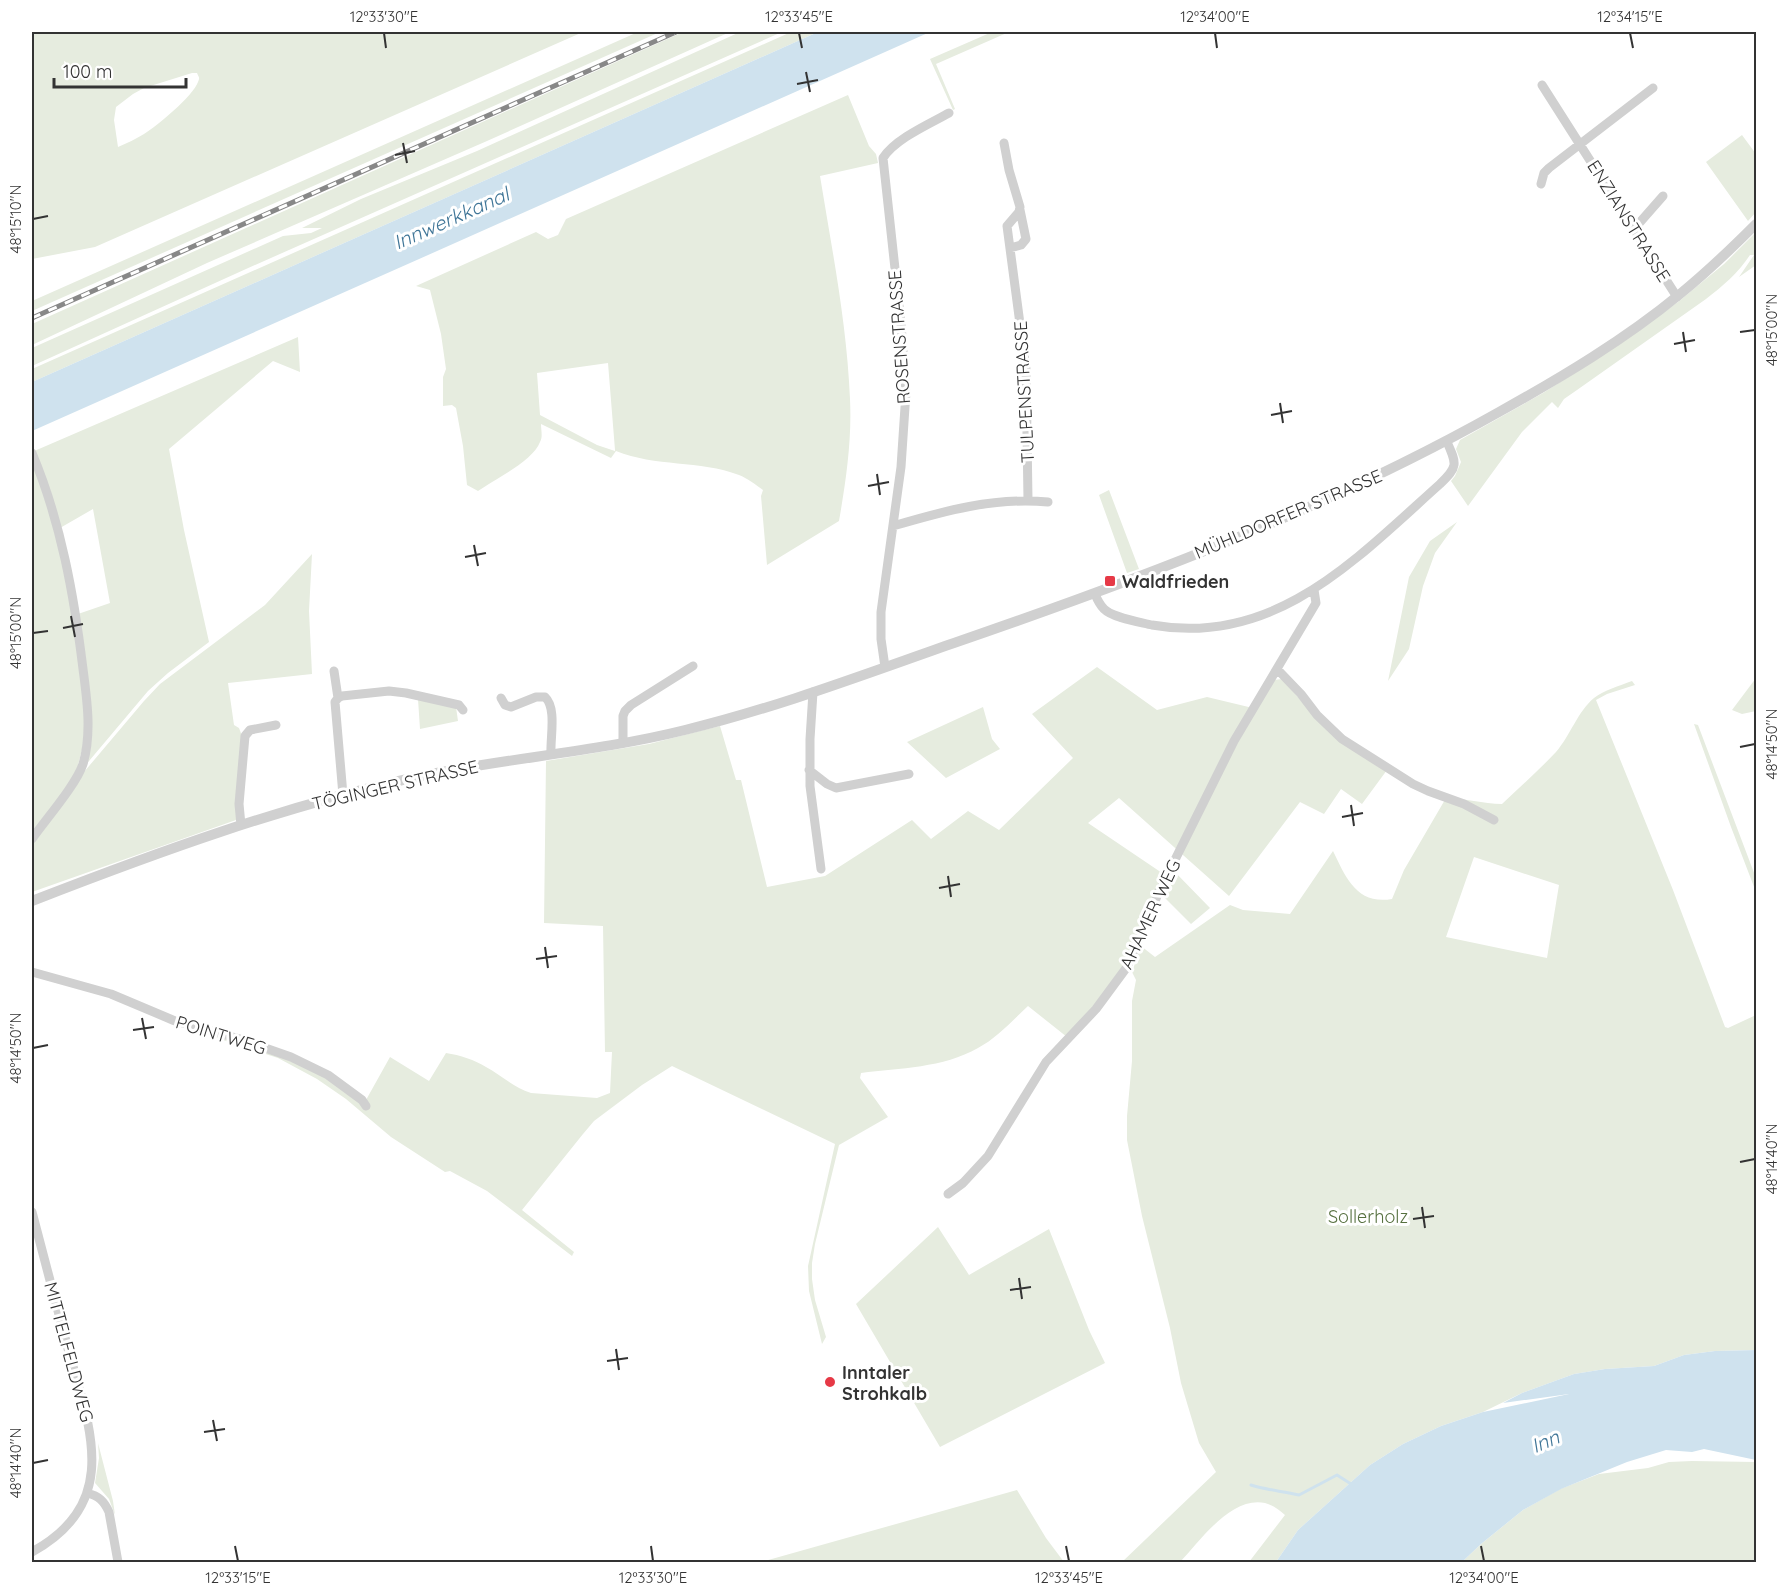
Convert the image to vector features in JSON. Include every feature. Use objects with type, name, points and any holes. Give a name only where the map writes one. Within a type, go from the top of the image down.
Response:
[{"type":"street","name":"ENZIANSTRASSE","points":[[1542,85],[1677,297]]},
{"type":"street","name":"ENZIANSTRASSE","points":[[1541,184],[1544,173],[1549,168],[1653,88]]},
{"type":"street","name":"ROSENSTRASSE","points":[[885,667],[881,639],[881,612],[904,429],[906,379],[883,158],[897,143],[949,113]]},
{"type":"street","points":[[1004,143],[1026,239],[1021,245],[1010,248]]},
{"type":"street","points":[[1634,229],[1664,196]]},
{"type":"street","name":"TULPENSTRASSE","points":[[1020,210],[1007,226],[1026,369],[1028,500]]},
{"type":"street","name":"MÜHLDORFER STRASSE","points":[[796,697],[1095,594],[1160,569],[1365,482],[1447,442],[1570,372],[1608,347],[1677,297],[1714,266],[1756,224]]},
{"type":"street","points":[[1095,594],[1103,609],[1109,613],[1143,623],[1194,630],[1250,620],[1270,613],[1314,590],[1399,521],[1452,472],[1454,462],[1447,442]]},
{"type":"street","points":[[32,453],[47,494],[68,570],[77,616],[88,734],[86,752],[78,775],[32,839]]},
{"type":"street","points":[[893,526],[937,513],[990,502],[1028,500],[1048,502]]},
{"type":"street","name":"AHAMER WEG","points":[[948,1194],[963,1183],[988,1156],[1046,1062],[1096,1009],[1124,973],[1135,953],[1158,894],[1234,741],[1316,603],[1314,590]]},
{"type":"street","points":[[623,743],[625,711],[693,666]]},
{"type":"street","points":[[1277,669],[1296,688],[1317,715],[1342,739],[1428,791],[1464,804],[1494,820]]},
{"type":"street","points":[[334,672],[338,698]]},
{"type":"street","points":[[343,795],[335,702],[338,698],[389,691],[459,705],[463,710]]},
{"type":"street","points":[[813,692],[809,770],[822,869]]},
{"type":"street","points":[[501,699],[505,705],[511,707],[536,697],[545,697],[549,700],[552,708],[551,754]]},
{"type":"street","name":"TÖGINGER STRASSE","points":[[32,901],[172,848],[343,795],[459,769],[623,743],[688,730],[796,697]]},
{"type":"street","points":[[241,825],[238,804],[245,736],[250,730],[276,725]]},
{"type":"street","points":[[809,770],[836,788],[909,774]]},
{"type":"street","name":"POINTWEG","points":[[32,972],[111,994],[175,1021],[240,1039],[291,1057],[328,1075],[362,1100],[366,1106]]},
{"type":"street","name":"MITTELFELDWEG","points":[[32,1212],[88,1424],[93,1454],[87,1493],[75,1517],[63,1531],[32,1552]]},
{"type":"street","points":[[87,1493],[95,1495],[106,1505],[118,1563]]},
{"type":"green space","points":[[32,32],[583,32],[95,247],[32,259]],"holes":[[[197,73],[199,79],[195,88],[174,110],[144,134],[118,147],[114,120],[116,107],[144,88]]]},
{"type":"green space","points":[[638,32],[660,32],[32,311],[32,301]]},
{"type":"green space","points":[[683,32],[730,32],[207,263],[32,345],[32,324]]},
{"type":"green space","points":[[740,32],[782,32],[32,366],[32,348],[283,236],[311,233],[322,228],[302,228],[361,199],[477,151]]},
{"type":"green space","points":[[791,32],[818,32],[32,382],[32,369]]},
{"type":"green space","points":[[992,32],[1009,32],[936,64],[955,109],[953,110],[930,59]]},
{"type":"green space","points":[[848,95],[869,146],[876,154],[878,163],[820,176],[842,315],[850,399],[848,460],[839,521],[767,565],[761,496],[763,490],[748,480],[724,470],[646,459],[616,451],[611,458],[541,424],[540,442],[522,463],[478,491],[467,485],[456,408],[452,405],[443,406],[443,377],[446,369],[441,334],[430,290],[416,286],[536,232],[548,239],[558,235],[566,219]],"holes":[[[608,363],[615,451],[597,445],[540,415],[537,373]]]},
{"type":"green space","points":[[1742,135],[1756,154],[1756,212],[1748,221],[1706,162]]},
{"type":"green space","points":[[1756,232],[1756,265],[1739,277],[1754,255],[1750,255],[1730,279],[1706,299],[1564,399],[1558,408],[1552,402],[1522,432],[1468,506],[1451,481],[1461,462],[1456,449],[1460,440],[1543,393],[1606,353],[1678,302],[1724,264]]},
{"type":"green space","points":[[298,337],[300,372],[273,361],[169,449],[209,642],[148,691],[84,767],[89,744],[78,614],[110,603],[93,509],[60,528],[78,638],[86,734],[77,769],[32,834],[32,452]]},
{"type":"green space","points":[[1109,490],[1139,569],[1127,573],[1099,495]]},
{"type":"green space","points":[[1457,522],[1435,553],[1423,586],[1409,649],[1388,681],[1409,577],[1430,541]]},
{"type":"green space","points":[[312,554],[309,611],[312,674],[228,683],[234,725],[239,728],[242,736],[236,820],[32,892],[32,842],[73,785],[160,684],[265,605]]},
{"type":"green space","points":[[1097,667],[1157,710],[1207,697],[1257,709],[1274,680],[1282,679],[1312,713],[1387,770],[1362,804],[1341,789],[1324,814],[1300,802],[1229,896],[1119,798],[1088,823],[1165,875],[1122,973],[1067,1037],[1028,1006],[992,1039],[965,1055],[921,1066],[861,1073],[860,1078],[888,1117],[839,1145],[812,1263],[815,1300],[826,1337],[822,1344],[809,1291],[808,1266],[835,1144],[672,1066],[594,1121],[522,1210],[574,1252],[572,1256],[487,1191],[450,1171],[445,1172],[391,1137],[346,1099],[317,1079],[278,1058],[180,1026],[254,1045],[293,1060],[366,1100],[390,1057],[429,1081],[446,1053],[477,1062],[531,1093],[597,1098],[610,1093],[612,1052],[605,1052],[603,926],[544,923],[546,761],[649,744],[720,726],[736,780],[741,780],[767,887],[825,876],[912,820],[931,839],[968,811],[999,830],[1073,758],[1032,714]]},
{"type":"green space","points":[[1756,678],[1756,711],[1742,714],[1732,710]]},
{"type":"green space","name":"Sollerholz","points":[[1632,681],[1635,685],[1596,700],[1673,890],[1725,1027],[1728,1028],[1756,1015],[1756,1350],[1715,1351],[1684,1355],[1654,1366],[1605,1369],[1574,1374],[1522,1393],[1483,1412],[1441,1426],[1403,1444],[1370,1465],[1298,1530],[1276,1562],[1249,1562],[1285,1515],[1268,1504],[1252,1503],[1240,1506],[1217,1522],[1180,1562],[1122,1562],[1216,1472],[1199,1443],[1181,1383],[1142,1216],[1127,1140],[1132,1061],[1132,1001],[1136,980],[1132,972],[1141,946],[1155,957],[1230,905],[1243,910],[1290,914],[1333,851],[1348,880],[1361,894],[1380,900],[1392,899],[1404,870],[1446,798],[1502,804],[1556,752],[1588,703],[1612,688]],"holes":[[[1474,857],[1559,885],[1547,958],[1446,937]]]},
{"type":"green space","points":[[418,699],[456,707],[458,721],[420,729]]},
{"type":"green space","points":[[983,707],[992,739],[1000,749],[946,778],[907,742]]},
{"type":"green space","points":[[1694,724],[1698,725],[1756,878],[1756,892],[1731,827]]},
{"type":"green space","points":[[1173,870],[1210,908],[1191,924],[1161,894]]},
{"type":"green space","points":[[938,1227],[969,1275],[1049,1229],[1089,1330],[1105,1363],[940,1447],[856,1304]]},
{"type":"green space","points":[[98,1443],[115,1515],[109,1499],[95,1483],[99,1458]]},
{"type":"green space","points":[[1669,1462],[1756,1462],[1756,1562],[1462,1562],[1523,1510],[1560,1489],[1599,1474],[1648,1468]]},
{"type":"green space","points":[[1017,1490],[1046,1538],[1064,1562],[761,1562]]},
{"type":"water","name":"Innwerkkanal","points":[[818,32],[930,32],[32,431],[32,382]]},
{"type":"water","name":"Inn","points":[[1756,1350],[1756,1460],[1704,1449],[1692,1452],[1666,1450],[1627,1462],[1561,1489],[1523,1510],[1462,1562],[1276,1562],[1298,1530],[1370,1465],[1403,1444],[1441,1426],[1483,1412],[1569,1394],[1503,1403],[1522,1393],[1574,1374],[1605,1369],[1654,1366],[1684,1355],[1715,1351]]},
{"type":"waterway","points":[[1251,1485],[1299,1495],[1337,1475],[1351,1484]]},
{"type":"railway","points":[[32,318],[676,32]]},
{"type":"place","name":"Waldfrieden","points":[[1110,581]]},
{"type":"place","name":"Inntaler Strohkalb","points":[[830,1382]]}]
